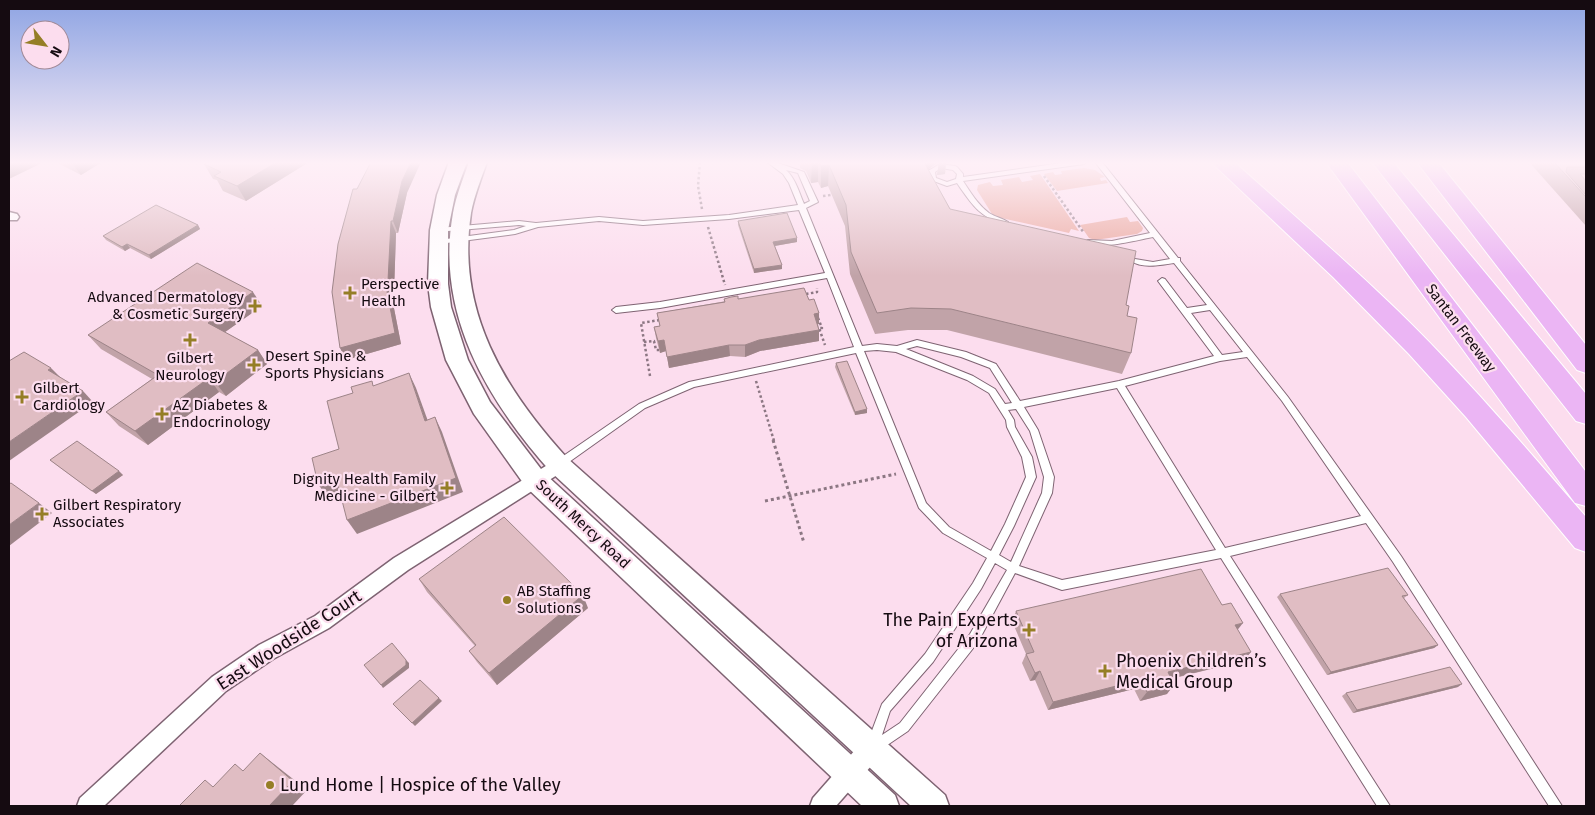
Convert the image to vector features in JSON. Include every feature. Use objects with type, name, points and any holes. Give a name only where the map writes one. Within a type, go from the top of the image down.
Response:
[{"type":"highway","points":[[1263,200],[1359,287],[1429,360],[1506,444],[1586,539]]},
{"type":"highway","name":"Santan Freeway","points":[[1365,200],[1586,494]]},
{"type":"highway","points":[[1413,200],[1586,412]]},
{"type":"highway","points":[[1457,200],[1586,363]]},
{"type":"main road","name":"South Mercy Road","points":[[445,200],[437,261],[440,300],[457,360],[487,416],[535,480],[884,806]]},
{"type":"main road","name":"South Mercy Road","points":[[466,200],[462,214],[460,234],[461,285],[480,351],[505,398],[521,421],[559,465],[934,806]]},
{"type":"street","name":"East Woodside Court","points":[[88,806],[219,684],[266,652],[322,622],[401,564],[559,465]]},
{"type":"street","points":[[821,806],[871,749]]},
{"type":"lane","points":[[798,200],[922,505],[946,530],[1013,568],[1062,586],[1223,553],[1368,518]]},
{"type":"lane","points":[[439,236],[519,223],[537,225],[599,219],[643,222],[706,219],[802,208],[814,202],[813,200]]},
{"type":"lane","points":[[974,200],[1001,231]]},
{"type":"lane","points":[[1129,200],[1285,399],[1397,559],[1556,806]]},
{"type":"lane","points":[[988,217],[1010,223]]},
{"type":"lane","points":[[439,236],[515,232],[537,225]]},
{"type":"lane","points":[[1081,240],[1112,243],[1156,234]]},
{"type":"lane","points":[[1135,261],[1154,264],[1176,260]]},
{"type":"lane","points":[[616,310],[660,305],[830,276]]},
{"type":"lane","points":[[1162,281],[1220,358]]},
{"type":"lane","points":[[1185,311],[1213,307]]},
{"type":"lane","points":[[871,749],[904,727],[974,638],[1013,568],[1041,508],[1047,493],[1050,476],[1034,430],[1020,405],[992,366],[963,354],[917,343],[897,349]]},
{"type":"lane","points":[[559,465],[642,406],[692,384],[860,349],[877,347],[897,349],[970,378],[992,391],[1027,457],[1030,477],[977,586],[944,637],[886,708],[871,749]]},
{"type":"lane","points":[[1002,408],[1119,384],[1220,358],[1250,354]]},
{"type":"lane","points":[[1119,384],[1223,553],[1384,806]]},
{"type":"path","points":[[695,211],[703,210],[701,200]]},
{"type":"path","points":[[1061,200],[1090,242]]},
{"type":"path","points":[[706,219],[727,294]]},
{"type":"path","points":[[808,302],[805,294],[818,292],[816,289],[834,286]]},
{"type":"path","points":[[817,315],[822,328],[819,328],[830,355]]},
{"type":"path","points":[[650,376],[641,323],[668,318]]},
{"type":"path","points":[[644,342],[654,341],[656,350],[659,350]]},
{"type":"path","points":[[752,371],[804,544]]},
{"type":"path","points":[[765,501],[896,474]]},
{"type":"shaded area","points":[[983,200],[1058,200],[1079,231],[1071,229],[1069,233],[997,217],[992,214]]},
{"type":"shaded area","points":[[1127,217],[1130,222],[1138,221],[1143,228],[1142,231],[1137,234],[1095,240],[1089,238],[1080,225]]},
{"type":"building","points":[[350,200],[398,200],[393,221],[391,221],[388,281],[385,281],[395,333],[340,348],[332,292],[338,244]]},
{"type":"building","points":[[844,200],[945,200],[950,209],[1136,251],[1126,305],[1129,306],[1127,316],[1137,318],[1131,353],[951,309],[911,308],[877,313],[851,252]]},
{"type":"building","points":[[156,205],[198,225],[149,255],[127,244],[122,247],[103,236]]},
{"type":"building","points":[[787,213],[797,238],[773,242],[782,265],[754,269],[738,221]]},
{"type":"building","points":[[197,263],[253,292],[208,323],[258,350],[215,382],[209,378],[135,431],[106,412],[158,375],[88,335]]},
{"type":"building","points":[[804,288],[809,300],[814,299],[819,313],[814,314],[819,330],[759,340],[745,345],[729,345],[667,357],[664,340],[658,341],[654,327],[660,326],[657,313],[725,302],[724,299],[731,297],[738,296],[738,299]]},
{"type":"building","points":[[24,352],[51,368],[48,370],[83,391],[9,442],[9,361]]},
{"type":"building","points":[[847,361],[867,409],[855,412],[836,363]]},
{"type":"building","points":[[409,373],[425,421],[435,417],[456,478],[347,520],[336,477],[318,484],[312,458],[339,449],[327,401],[353,393],[351,387],[372,381],[373,386]]},
{"type":"building","points":[[77,441],[119,471],[92,491],[50,460]]},
{"type":"building","points":[[11,483],[39,503],[9,525],[9,484]]},
{"type":"building","name":"AB Staffing Solutions","points":[[504,517],[583,595],[489,673],[469,651],[476,645],[419,579]]},
{"type":"building","points":[[1388,568],[1408,595],[1402,596],[1438,645],[1331,672],[1280,594]]},
{"type":"building","points":[[1201,569],[1222,605],[1231,603],[1243,623],[1235,625],[1251,652],[1168,672],[1174,685],[1147,692],[1140,680],[1053,702],[1040,671],[1035,673],[1026,654],[1034,652],[1016,611]]},
{"type":"building","points":[[392,643],[406,660],[406,665],[381,685],[364,665]]},
{"type":"building","points":[[1450,667],[1462,684],[1357,710],[1346,693]]},
{"type":"building","points":[[420,680],[439,698],[412,723],[393,704]]},
{"type":"building","points":[[260,753],[293,781],[269,806],[179,806],[205,780],[213,787],[235,764],[243,771]]},
{"type":"place","name":"Perspective Health","points":[[350,293]]},
{"type":"place","name":"Advanced Dermatology & Cosmetic Surgery","points":[[255,306]]},
{"type":"place","name":"Gilbert Neurology","points":[[190,340]]},
{"type":"place","name":"Desert Spine & Sports Physicians","points":[[254,365]]},
{"type":"place","name":"Gilbert Cardiology","points":[[22,397]]},
{"type":"place","name":"AZ Diabetes & Endocrinology","points":[[162,414]]},
{"type":"place","name":"Dignity Health Family Medicine - Gilbert","points":[[447,488]]},
{"type":"place","name":"Gilbert Respiratory Associates","points":[[42,514]]},
{"type":"place","name":"AB Staffing Solutions","points":[[507,600]]},
{"type":"place","name":"The Pain Experts of Arizona","points":[[1029,630]]},
{"type":"place","name":"Phoenix Children’s Medical Group","points":[[1105,671]]},
{"type":"place","name":"Lund Home | Hospice of the Valley","points":[[270,785]]}]
